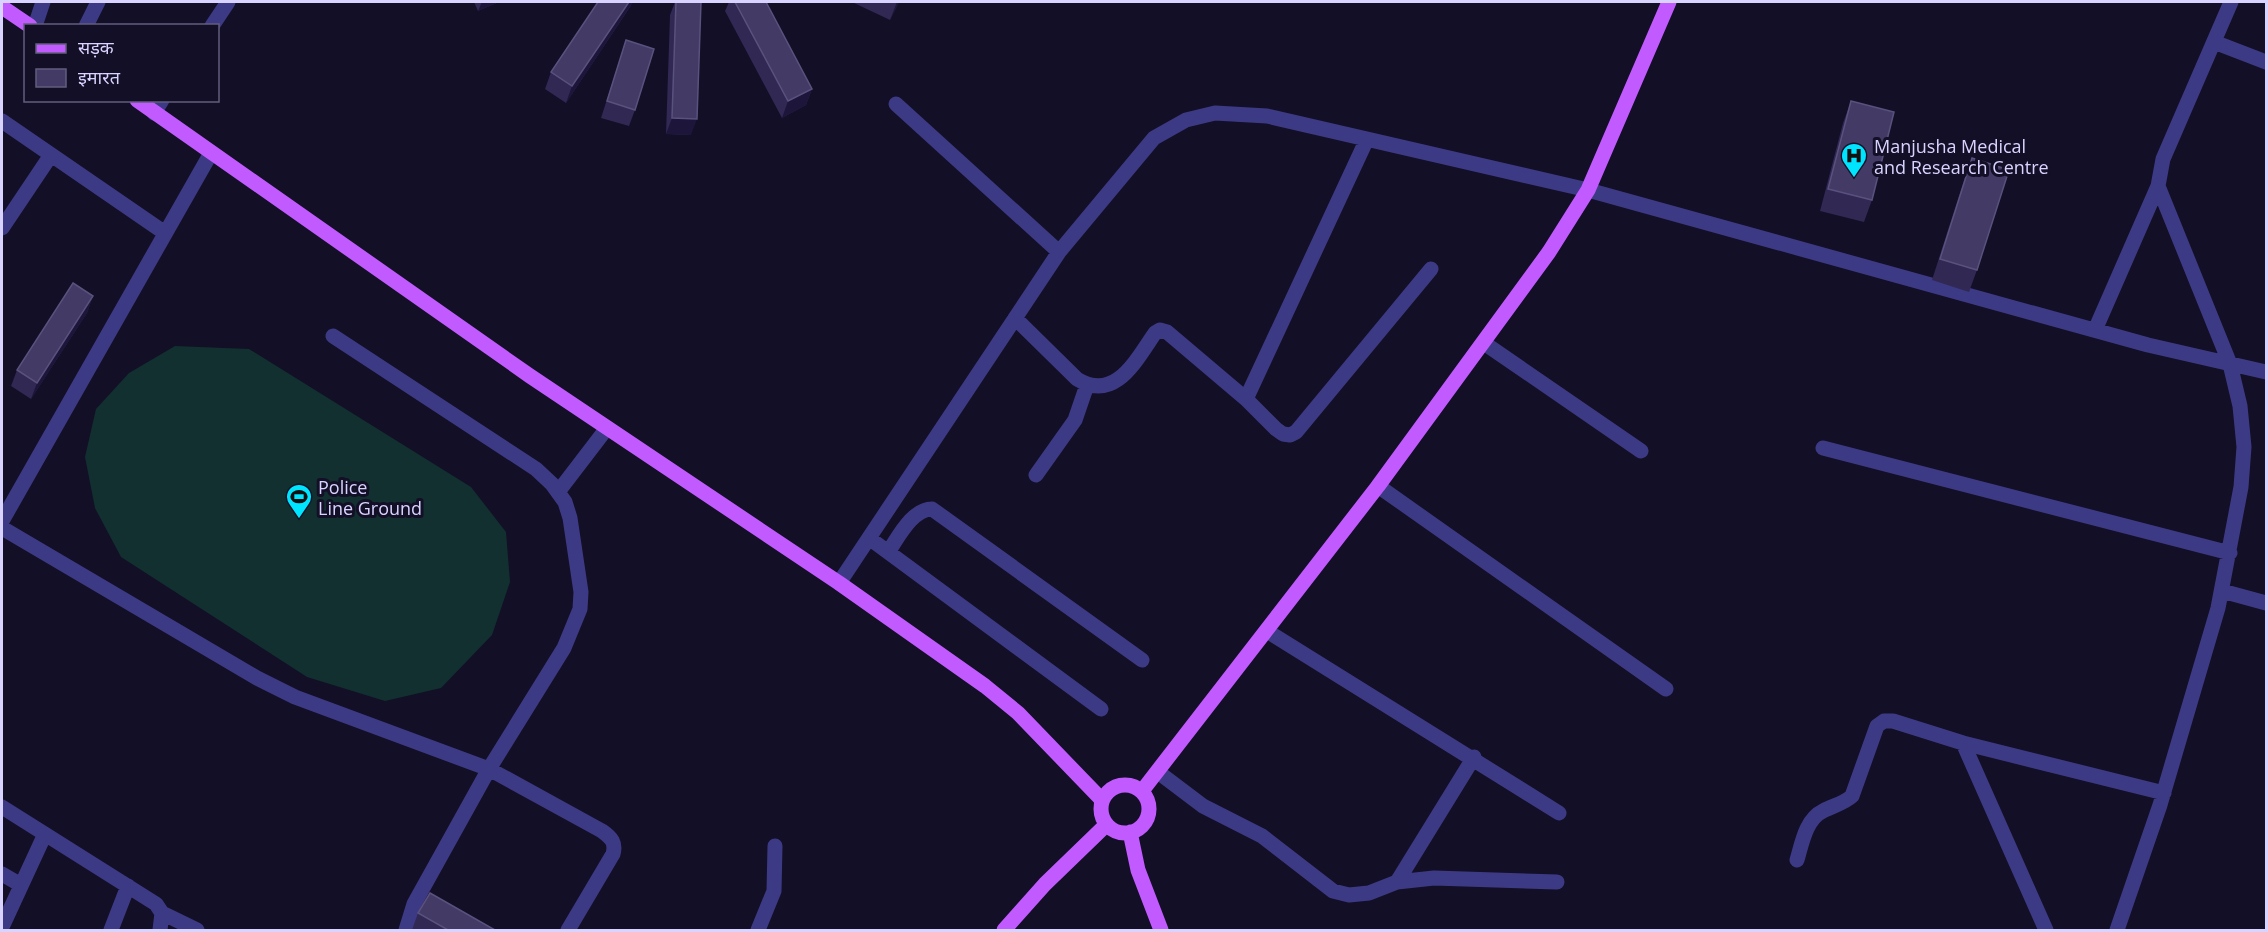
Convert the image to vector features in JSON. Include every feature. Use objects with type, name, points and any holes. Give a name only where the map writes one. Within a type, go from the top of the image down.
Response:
[{"type":"main road","points":[[1142,791],[1378,486],[1549,252],[1588,190],[1669,2]]},
{"type":"main road","points":[[2,7],[27,24]]},
{"type":"main road","points":[[143,102],[158,107],[211,153],[606,428],[838,583],[985,686],[1018,713],[1102,800]]},
{"type":"main road","points":[[1127,784],[1142,791],[1149,804],[1147,819],[1143,825],[1130,832],[1121,833],[1107,825],[1100,813],[1102,800],[1112,788],[1127,784]]},
{"type":"main road","points":[[1004,930],[1045,884],[1107,825]]},
{"type":"main road","points":[[1130,832],[1138,870],[1161,930]]},
{"type":"street","points":[[36,24],[43,2]]},
{"type":"street","points":[[87,24],[98,2]]},
{"type":"street","points":[[213,24],[228,2]]},
{"type":"street","points":[[2095,330],[2158,186],[2163,159],[2231,2]]},
{"type":"street","points":[[2214,42],[2266,62]]},
{"type":"street","points":[[896,104],[1059,252]]},
{"type":"street","points":[[838,583],[1059,252],[1154,138],[1186,120],[1215,113],[1268,116],[1588,190],[2095,330],[2266,372]]},
{"type":"street","points":[[2,121],[165,232]]},
{"type":"street","points":[[1246,399],[1367,139]]},
{"type":"street","points":[[2,520],[211,153]]},
{"type":"street","points":[[2,228],[51,155]]},
{"type":"street","points":[[2117,930],[2164,793],[2222,591],[2241,487],[2244,447],[2240,406],[2230,364],[2158,186]]},
{"type":"street","points":[[1015,318],[1077,379],[1087,385],[1099,387],[1120,378],[1155,333],[1160,330],[1167,332],[1246,399],[1283,434],[1296,432],[1431,269]]},
{"type":"street","points":[[333,336],[536,469],[558,492],[570,518],[581,592],[580,609],[564,648],[489,769],[414,904],[406,930]]},
{"type":"street","points":[[1484,343],[1641,451]]},
{"type":"street","points":[[1036,475],[1075,420],[1087,385]]},
{"type":"street","points":[[558,492],[606,428]]},
{"type":"street","points":[[1823,448],[2230,553]]},
{"type":"street","points":[[1378,486],[1666,689]]},
{"type":"street","points":[[888,552],[916,515],[924,509],[932,509],[1142,660]]},
{"type":"street","points":[[2,528],[205,649],[295,697],[489,769],[602,831],[610,837],[615,846],[613,854],[568,930]]},
{"type":"street","points":[[868,538],[1101,710]]},
{"type":"street","points":[[2222,591],[2266,603]]},
{"type":"street","points":[[1267,631],[1474,757],[1559,813]]},
{"type":"street","points":[[1797,860],[1813,819],[1820,812],[1844,803],[1852,796],[1877,726],[1884,721],[1893,721],[1963,743],[2164,793]]},
{"type":"street","points":[[1963,743],[2046,930]]},
{"type":"street","points":[[1397,882],[1474,757]]},
{"type":"street","points":[[1158,772],[1203,806],[1262,836],[1333,891],[1349,895],[1369,893],[1397,882],[1434,878],[1557,882]]},
{"type":"street","points":[[2,807],[156,904],[162,913],[197,930]]},
{"type":"street","points":[[2,927],[45,834]]},
{"type":"street","points":[[758,930],[774,891],[775,846]]},
{"type":"street","points":[[2,874],[21,885]]},
{"type":"street","points":[[111,930],[128,886]]},
{"type":"street","points":[[160,930],[162,913]]},
{"type":"green space","name":"Police Line Ground","points":[[175,346],[249,349],[471,487],[506,532],[510,582],[492,635],[441,688],[385,701],[307,677],[121,557],[95,508],[85,457],[96,409],[129,373]]},
{"type":"building","points":[[598,2],[629,2],[572,86],[551,72]]},
{"type":"building","points":[[676,2],[701,2],[697,119],[672,118]]},
{"type":"building","points":[[735,2],[766,2],[812,89],[788,101]]},
{"type":"building","points":[[626,40],[654,49],[635,110],[607,101]]},
{"type":"building","points":[[1851,101],[1894,112],[1872,200],[1828,189]]},
{"type":"building","points":[[1972,158],[2009,170],[1977,270],[1940,259]]},
{"type":"building","points":[[73,283],[93,296],[37,383],[17,370]]},
{"type":"building","points":[[430,893],[495,930],[448,930],[418,913]]},
{"type":"place","name":"Manjusha Medical and Research Centre","points":[[1854,179]]},
{"type":"place","name":"Police Line Ground","points":[[299,520]]}]
